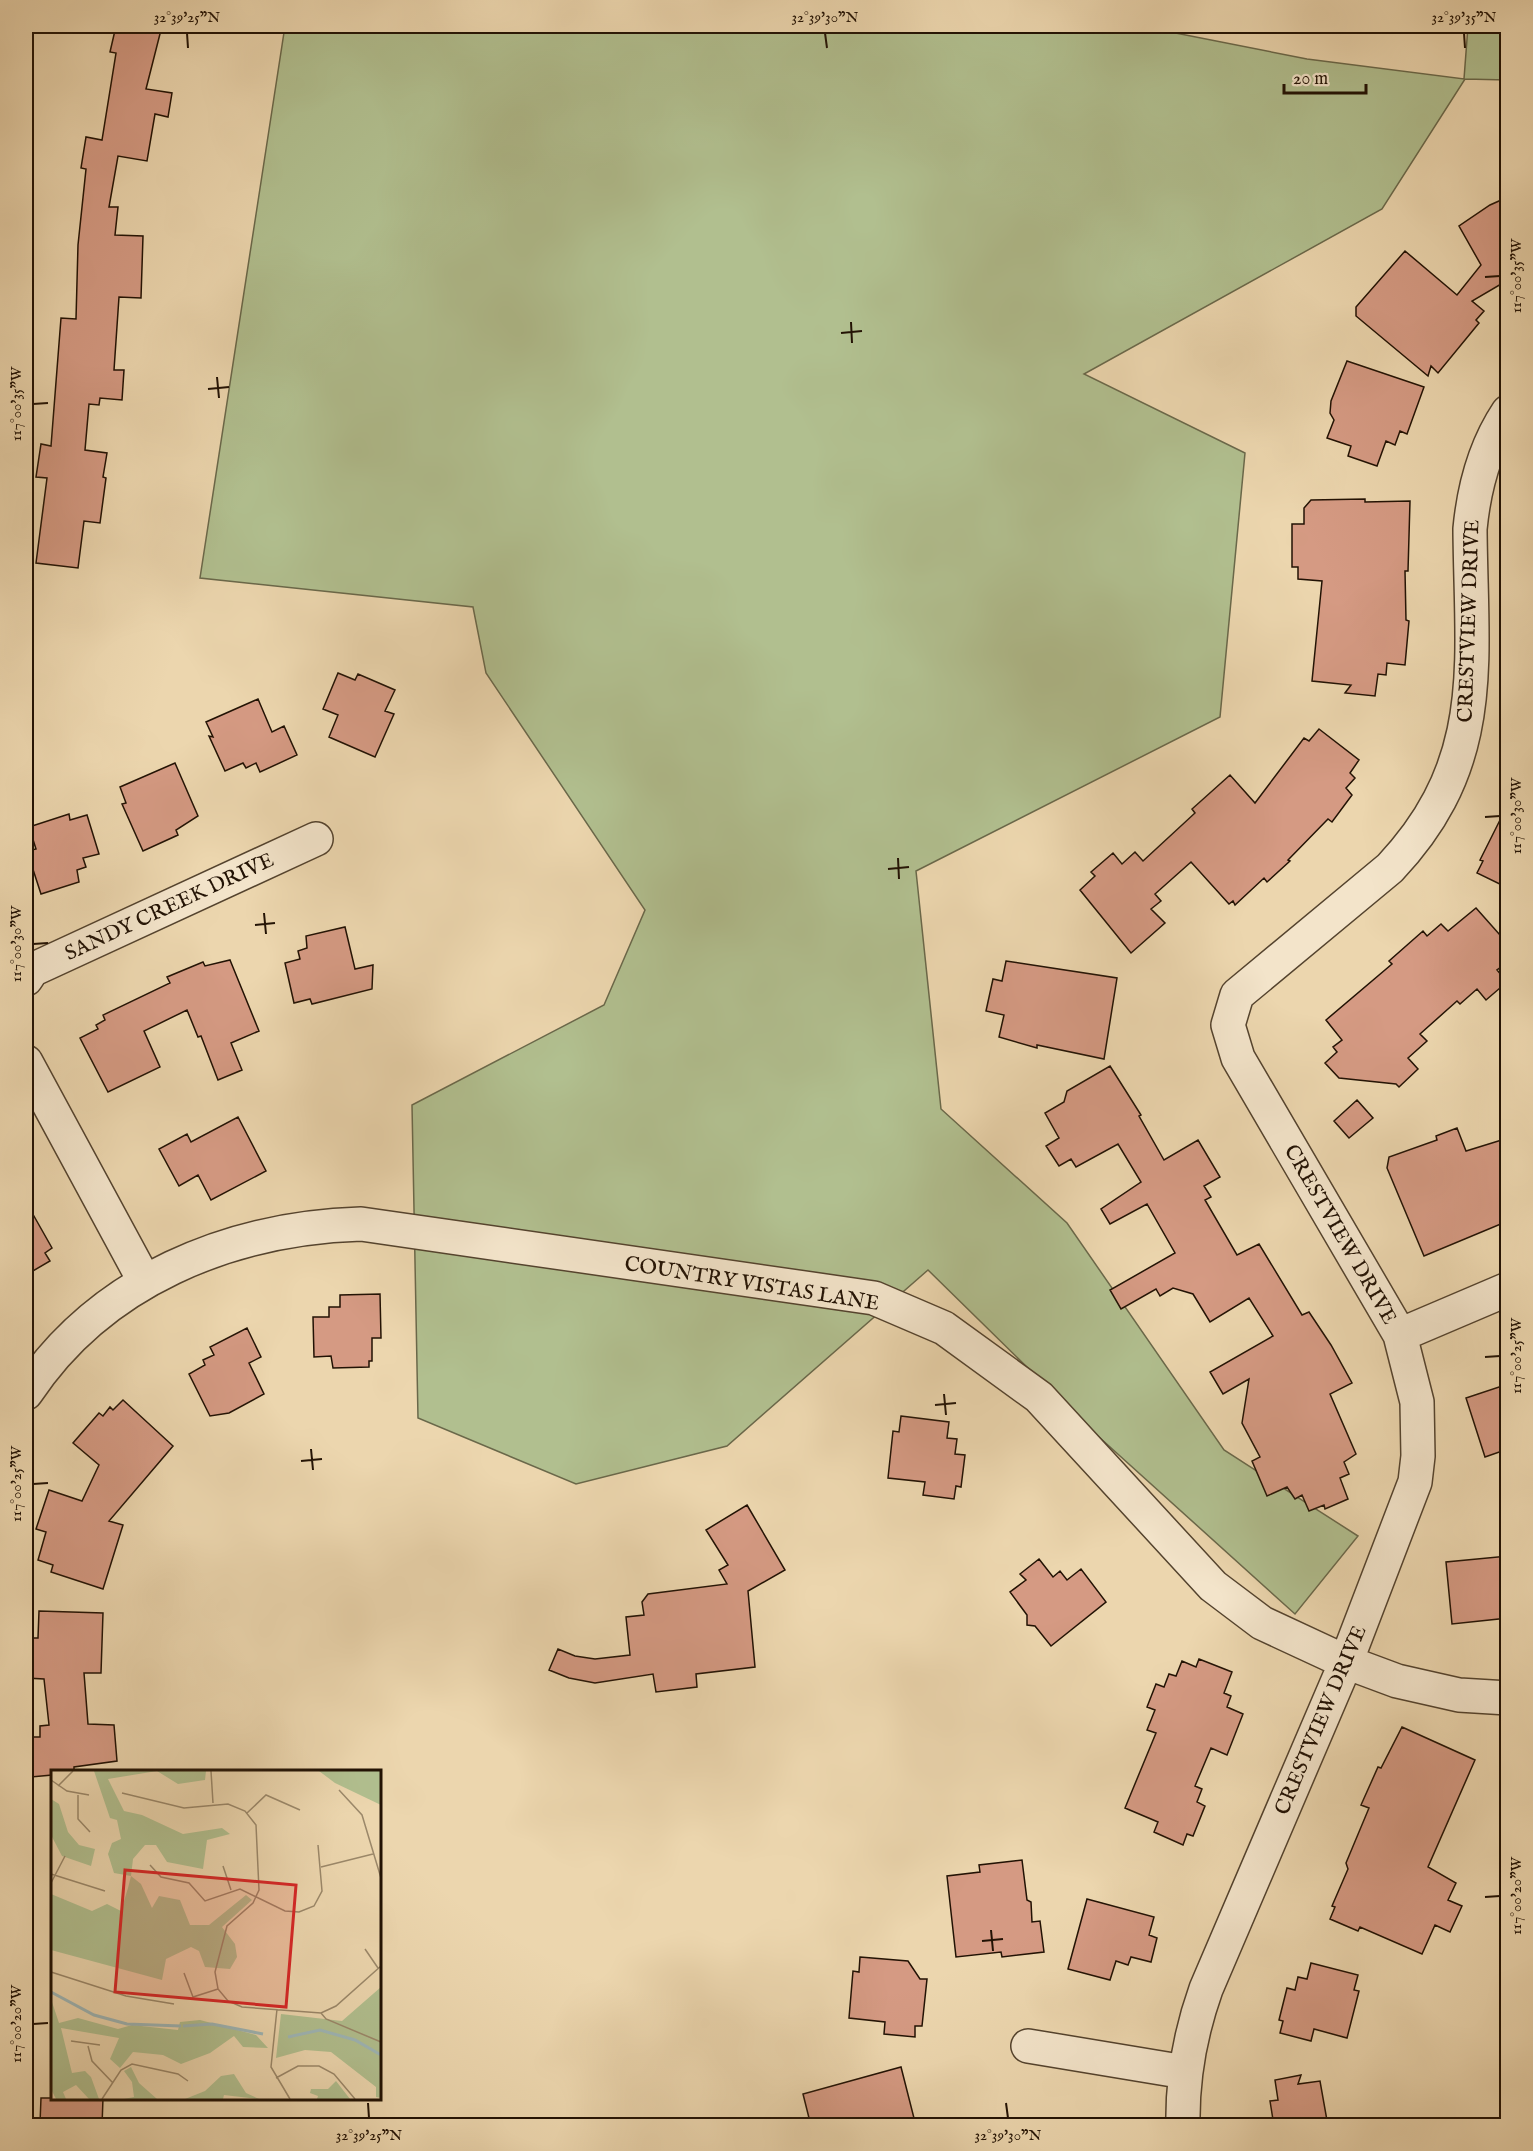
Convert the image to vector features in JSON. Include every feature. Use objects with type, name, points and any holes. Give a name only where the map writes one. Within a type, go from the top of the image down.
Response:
[{"type":"street","name":"CRESTVIEW DRIVE","points":[[1183,2126],[1185,2072],[1191,2031],[1206,1989],[1346,1662],[1415,1482],[1418,1456],[1417,1402],[1400,1335],[1238,1058],[1228,1025],[1237,995],[1390,868],[1405,852],[1435,811],[1448,786],[1465,734],[1471,695],[1470,529],[1472,501],[1488,449],[1508,412]]},
{"type":"street","name":"SANDY CREEK DRIVE","points":[[26,979],[32,969],[316,839]]},
{"type":"street","points":[[26,1062],[145,1282]]},
{"type":"street","name":"COUNTRY VISTAS LANE","points":[[26,1393],[54,1358],[82,1329],[145,1282],[196,1256],[249,1238],[286,1230],[361,1224],[874,1298],[944,1328],[1039,1396],[1214,1586],[1262,1623],[1346,1662],[1424,1688],[1459,1695],[1508,1698]]},
{"type":"street","points":[[1400,1335],[1508,1289]]},
{"type":"street","points":[[1028,2046],[1185,2072]]},
{"type":"green space","points":[[285,26],[1140,26],[1307,59],[1464,79],[1468,26],[1507,26],[1507,80],[1465,79],[1382,209],[1084,374],[1245,453],[1220,717],[916,871],[941,1109],[1067,1223],[1224,1450],[1358,1536],[1295,1614],[1089,1428],[928,1270],[727,1446],[576,1484],[418,1418],[412,1105],[604,1005],[645,910],[486,673],[473,607],[200,578]]},
{"type":"building","points":[[116,26],[162,26],[146,89],[172,93],[168,117],[155,114],[147,161],[118,156],[109,207],[118,207],[115,235],[143,236],[141,298],[119,297],[114,370],[124,370],[122,400],[100,398],[99,405],[89,404],[85,450],[107,453],[103,477],[106,478],[100,523],[84,521],[78,568],[36,563],[47,478],[36,477],[41,444],[51,446],[61,318],[76,319],[78,245],[86,169],[81,168],[86,137],[102,140],[116,53],[110,52]]},
{"type":"building","points":[[1508,197],[1508,280],[1472,301],[1484,311],[1476,320],[1479,323],[1438,373],[1431,366],[1428,376],[1356,316],[1356,307],[1405,251],[1457,295],[1481,265],[1459,226],[1490,205]]},
{"type":"building","points":[[1347,361],[1424,387],[1407,434],[1400,431],[1395,445],[1386,441],[1377,466],[1348,456],[1351,446],[1327,438],[1334,420],[1330,413],[1331,401]]},
{"type":"building","points":[[1365,499],[1365,502],[1410,501],[1408,571],[1405,571],[1406,620],[1409,621],[1405,665],[1387,663],[1386,675],[1378,674],[1375,696],[1345,693],[1351,685],[1312,681],[1322,581],[1298,579],[1298,567],[1292,567],[1292,524],[1304,524],[1304,508],[1311,500]]},
{"type":"building","points":[[338,673],[355,680],[358,674],[395,690],[385,711],[394,714],[375,757],[329,737],[338,715],[323,709]]},
{"type":"building","points":[[258,699],[272,732],[284,726],[297,755],[260,772],[256,763],[246,768],[243,763],[225,771],[209,736],[213,737],[206,722]]},
{"type":"building","points":[[1319,729],[1359,760],[1350,773],[1355,778],[1346,788],[1352,795],[1332,822],[1328,819],[1288,860],[1290,861],[1267,882],[1264,878],[1235,905],[1233,901],[1229,904],[1191,862],[1155,894],[1161,901],[1151,909],[1165,923],[1131,953],[1080,890],[1095,876],[1091,872],[1113,853],[1122,864],[1135,852],[1143,861],[1195,813],[1192,809],[1230,775],[1255,803],[1304,738],[1309,741]]},
{"type":"building","points":[[175,763],[198,816],[176,830],[178,835],[143,851],[122,804],[126,803],[120,787]]},
{"type":"building","points":[[1508,804],[1508,888],[1477,873],[1483,861],[1480,860]]},
{"type":"building","points":[[69,814],[70,820],[87,815],[99,854],[83,858],[86,867],[77,870],[79,882],[41,894],[27,851],[36,849],[29,827]]},
{"type":"building","points":[[1476,908],[1508,944],[1508,962],[1497,970],[1507,982],[1486,1000],[1477,989],[1460,1004],[1457,1001],[1420,1034],[1427,1041],[1408,1058],[1418,1069],[1399,1087],[1396,1084],[1339,1078],[1325,1063],[1337,1052],[1333,1047],[1342,1040],[1326,1020],[1392,964],[1389,961],[1423,931],[1427,936],[1441,924],[1448,931]]},
{"type":"building","points":[[345,927],[355,969],[373,965],[372,989],[312,1004],[310,999],[294,1003],[285,963],[300,959],[298,951],[307,948],[306,936]]},
{"type":"building","points":[[230,960],[259,1031],[231,1043],[242,1070],[218,1080],[201,1036],[198,1037],[187,1010],[144,1031],[160,1067],[108,1092],[80,1038],[98,1029],[96,1025],[105,1020],[103,1015],[170,983],[167,977],[203,962],[205,966]]},
{"type":"building","points":[[1006,961],[1117,978],[1104,1059],[1037,1045],[1037,1048],[999,1037],[1004,1015],[986,1011],[993,979],[1002,981]]},
{"type":"building","points":[[1110,1066],[1141,1115],[1139,1116],[1164,1160],[1198,1140],[1220,1177],[1204,1186],[1211,1197],[1205,1200],[1237,1255],[1259,1244],[1302,1315],[1309,1312],[1352,1383],[1330,1394],[1356,1454],[1344,1462],[1349,1474],[1340,1478],[1348,1499],[1325,1509],[1324,1505],[1309,1511],[1302,1495],[1295,1499],[1287,1487],[1267,1496],[1252,1461],[1260,1457],[1242,1423],[1249,1379],[1223,1394],[1210,1372],[1273,1336],[1249,1298],[1210,1322],[1193,1294],[1173,1288],[1160,1296],[1156,1289],[1121,1309],[1110,1290],[1175,1253],[1147,1204],[1110,1224],[1101,1209],[1141,1182],[1118,1144],[1076,1167],[1071,1159],[1059,1166],[1046,1146],[1059,1138],[1045,1113],[1064,1102],[1067,1091]]},
{"type":"building","points":[[1357,1100],[1373,1118],[1349,1138],[1334,1121]]},
{"type":"building","points":[[238,1117],[266,1171],[211,1200],[198,1175],[179,1186],[159,1149],[187,1134],[191,1142]]},
{"type":"building","points":[[1457,1128],[1466,1151],[1508,1138],[1508,1221],[1424,1256],[1387,1168],[1389,1157],[1437,1140],[1436,1136]]},
{"type":"building","points":[[26,1202],[52,1248],[45,1253],[50,1261],[26,1275]]},
{"type":"building","points":[[380,1294],[381,1338],[372,1338],[372,1361],[369,1361],[369,1367],[333,1368],[331,1356],[314,1357],[313,1317],[329,1317],[329,1307],[340,1307],[340,1295]]},
{"type":"building","points":[[247,1328],[261,1357],[249,1363],[264,1394],[229,1413],[210,1416],[189,1374],[205,1365],[203,1360],[214,1355],[210,1347]]},
{"type":"building","points":[[1508,1384],[1508,1449],[1485,1457],[1466,1398]]},
{"type":"building","points":[[123,1400],[173,1446],[109,1521],[123,1525],[103,1589],[51,1572],[53,1565],[38,1560],[46,1532],[36,1529],[49,1490],[82,1501],[99,1465],[73,1443],[99,1413],[103,1416],[110,1407],[113,1410]]},
{"type":"building","points":[[901,1416],[949,1422],[947,1438],[957,1439],[955,1454],[965,1455],[961,1487],[956,1486],[954,1499],[923,1495],[925,1482],[888,1478],[893,1431],[899,1432]]},
{"type":"building","points":[[747,1505],[785,1570],[748,1591],[755,1667],[696,1674],[697,1687],[656,1692],[653,1674],[595,1683],[569,1678],[549,1670],[558,1649],[575,1656],[595,1659],[630,1655],[626,1617],[644,1615],[642,1602],[648,1594],[727,1584],[719,1570],[728,1565],[706,1530]]},
{"type":"building","points":[[1508,1556],[1508,1618],[1452,1624],[1446,1562]]},
{"type":"building","points":[[1039,1559],[1053,1577],[1060,1571],[1067,1580],[1081,1569],[1106,1602],[1051,1646],[1035,1626],[1027,1625],[1027,1615],[1010,1592],[1026,1580],[1020,1574]]},
{"type":"building","points":[[39,1611],[103,1613],[101,1673],[84,1673],[88,1724],[114,1725],[117,1761],[74,1767],[74,1770],[51,1770],[51,1775],[31,1777],[28,1737],[40,1737],[40,1726],[49,1725],[44,1679],[26,1678],[26,1638],[38,1638]]},
{"type":"building","points":[[1199,1659],[1232,1672],[1224,1693],[1231,1696],[1227,1707],[1243,1714],[1227,1755],[1211,1748],[1195,1786],[1202,1789],[1197,1802],[1205,1806],[1193,1836],[1187,1834],[1183,1845],[1154,1832],[1158,1822],[1125,1808],[1156,1733],[1147,1730],[1155,1710],[1147,1707],[1156,1684],[1164,1687],[1169,1674],[1176,1676],[1182,1661],[1196,1667]]},
{"type":"building","points":[[1402,1727],[1475,1760],[1428,1867],[1456,1883],[1448,1900],[1462,1906],[1450,1932],[1435,1925],[1422,1954],[1360,1927],[1358,1931],[1330,1919],[1335,1907],[1332,1906],[1348,1869],[1346,1863],[1369,1808],[1361,1805],[1378,1767],[1381,1768]]},
{"type":"building","points":[[1022,1860],[1027,1900],[1031,1902],[1032,1922],[1040,1921],[1044,1952],[1002,1957],[1001,1952],[956,1957],[947,1876],[980,1872],[979,1865]]},
{"type":"building","points":[[1087,1899],[1154,1917],[1149,1935],[1157,1938],[1151,1962],[1131,1957],[1128,1965],[1116,1961],[1110,1980],[1068,1969]]},
{"type":"building","points":[[860,1957],[908,1961],[920,1979],[927,1979],[922,2026],[915,2026],[915,2037],[884,2034],[885,2022],[849,2018],[853,1971],[859,1972]]},
{"type":"building","points":[[1311,1963],[1358,1975],[1354,1990],[1359,1991],[1347,2038],[1314,2029],[1311,2041],[1280,2033],[1283,2021],[1279,2020],[1287,1988],[1295,1990],[1298,1977],[1307,1979]]},
{"type":"building","points":[[901,2067],[916,2126],[811,2126],[803,2094]]},
{"type":"building","points":[[1301,2075],[1298,2084],[1320,2081],[1328,2126],[1274,2126],[1270,2101],[1278,2100],[1275,2080]]},
{"type":"building","points":[[41,2098],[103,2100],[102,2126],[45,2126],[40,2123]]}]
